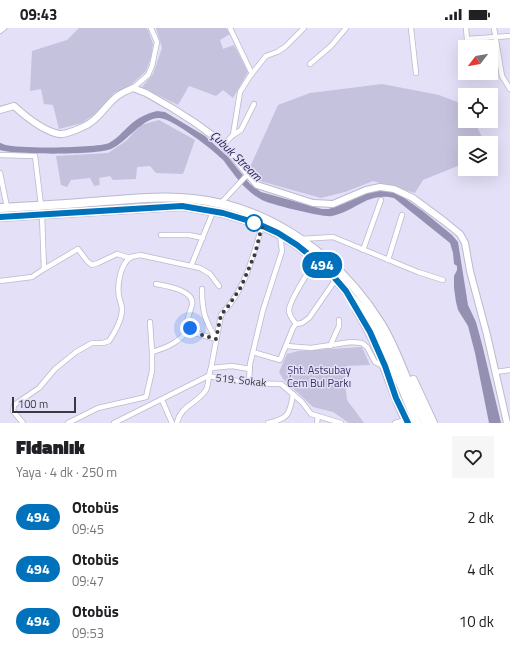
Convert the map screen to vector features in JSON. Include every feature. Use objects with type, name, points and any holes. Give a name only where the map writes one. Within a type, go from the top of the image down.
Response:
[{"type":"highway","points":[[3,208],[162,198],[193,199],[244,210],[265,219],[301,239],[333,264],[379,314],[406,362],[433,423]]},
{"type":"highway","points":[[0,217],[182,206],[214,212],[256,223],[297,245],[327,269],[366,314],[380,336],[426,423]]},
{"type":"highway","points":[[346,291],[370,332],[407,422]]},
{"type":"highway","points":[[358,291],[381,325],[417,423]]},
{"type":"street","points":[[0,31],[4,28]]},
{"type":"street","points":[[0,110],[14,106],[24,115],[50,131],[60,134],[77,130],[91,123],[119,94],[133,88],[148,75],[152,66],[157,42],[151,28]]},
{"type":"street","points":[[230,28],[252,74]]},
{"type":"street","points":[[233,135],[240,92],[266,56],[277,52],[304,28]]},
{"type":"street","points":[[310,64],[331,46],[346,28]]},
{"type":"street","points":[[411,28],[416,73]]},
{"type":"street","points":[[466,28],[468,39],[510,36]]},
{"type":"street","points":[[494,28],[502,76],[510,89]]},
{"type":"street","points":[[133,88],[146,93],[194,122],[216,138],[246,176],[257,185],[313,203],[333,204],[366,190],[380,186],[394,188],[413,198],[444,220],[460,234],[465,243],[470,282],[487,334],[507,423]]},
{"type":"street","points":[[223,145],[233,135],[241,130],[254,104]]},
{"type":"street","points":[[0,155],[35,156],[40,205]]},
{"type":"street","points":[[0,173],[3,208]]},
{"type":"street","points":[[220,204],[246,176]]},
{"type":"street","points":[[363,250],[381,200]]},
{"type":"street","points":[[191,266],[214,212]]},
{"type":"street","points":[[42,214],[44,269]]},
{"type":"street","points":[[388,260],[402,215]]},
{"type":"street","points":[[177,423],[186,407],[205,391],[208,385],[208,376],[211,368],[221,315],[241,287],[255,254],[262,226]]},
{"type":"street","points":[[161,235],[189,235],[202,238]]},
{"type":"street","points":[[249,383],[253,352],[262,310],[282,251],[280,235]]},
{"type":"street","points":[[301,239],[333,237],[418,272],[443,280]]},
{"type":"street","points":[[0,281],[32,277],[78,249],[92,265],[117,254],[130,258]]},
{"type":"street","points":[[23,423],[13,411],[14,405],[39,388],[55,368],[76,352],[92,343],[103,343],[110,341],[115,333],[122,308],[119,297],[119,280],[124,266],[130,258],[140,255],[200,268],[210,274],[220,286]]},
{"type":"street","points":[[296,324],[291,318],[289,310],[293,299],[316,260]]},
{"type":"street","points":[[296,324],[302,323],[309,318],[336,279]]},
{"type":"street","points":[[156,284],[172,287],[186,292],[191,298],[192,303],[186,321],[188,327],[195,333],[216,339]]},
{"type":"street","points":[[202,289],[203,311],[207,323],[216,339]]},
{"type":"street","points":[[330,346],[339,326],[339,320]]},
{"type":"street","points":[[68,423],[98,408],[146,397],[152,371],[150,322]]},
{"type":"street","points":[[253,352],[280,360],[296,324]]},
{"type":"street","points":[[152,352],[161,350],[181,340],[190,328]]},
{"type":"street","points":[[286,346],[311,348],[351,342],[362,343],[367,347],[375,362],[385,366]]},
{"type":"street","points":[[211,368],[232,366],[250,369]]},
{"type":"street","points":[[496,372],[510,370]]},
{"type":"street","name":"519. Sokak","points":[[114,423],[208,376],[249,383],[281,384],[293,394],[311,414],[341,423]]},
{"type":"street","points":[[268,423],[282,420],[288,414],[293,394]]},
{"type":"street","points":[[162,400],[172,423]]},
{"type":"street","points":[[317,423],[318,416]]},
{"type":"street","points":[[395,423],[407,422]]},
{"type":"green space","points":[[79,28],[146,28],[153,44],[151,57],[146,71],[131,85],[114,93],[95,114],[82,123],[59,129],[53,105],[44,104],[41,89],[30,91],[32,51],[67,40]]},
{"type":"green space","points":[[156,28],[226,28],[230,34],[220,40],[223,49],[234,45],[248,72],[233,98],[223,90],[216,96],[189,86],[178,105],[142,87],[153,74],[162,48]]},
{"type":"green space","points":[[382,84],[439,95],[458,102],[458,128],[478,128],[482,136],[458,136],[458,166],[423,180],[415,193],[373,181],[345,192],[321,198],[260,181],[250,167],[278,105],[310,93]]},
{"type":"green space","points":[[159,120],[195,140],[183,174],[156,173],[150,166],[137,167],[136,179],[113,180],[110,176],[99,178],[100,185],[94,186],[90,178],[71,180],[67,187],[61,185],[56,156],[108,153],[126,141],[141,125]]},
{"type":"green space","name":"Şht. Astsubay Cem Bul Parkı","points":[[362,347],[370,365],[346,366],[345,382],[347,400],[364,423],[349,423],[333,412],[313,407],[283,379],[279,372],[287,354],[298,351]]},
{"type":"shaded area","points":[[157,111],[165,112],[205,136],[228,157],[250,184],[261,192],[322,209],[329,209],[367,192],[387,190],[396,192],[452,235],[458,242],[468,305],[476,322],[501,423],[489,423],[468,326],[458,310],[456,302],[454,276],[457,266],[454,264],[450,243],[394,198],[384,197],[369,200],[341,214],[332,216],[309,213],[267,202],[245,188],[224,161],[203,143],[173,123],[159,118],[153,119],[141,126],[117,146],[103,151],[74,153],[22,153],[0,150],[0,143],[13,146],[41,147],[102,145],[109,143],[118,137],[136,120],[146,114]]},
{"type":"bus line","name":"494","points":[[0,217],[182,206],[223,213],[256,223],[278,233],[297,245],[327,269],[346,291],[370,332],[385,366],[396,398],[408,423]]},
{"type":"route","points":[[190,328],[195,333],[216,339],[221,315],[241,287],[255,254],[262,226],[254,223]]},
{"type":"water label","name":"Çubuk Stream","points":[[236,156]]}]
